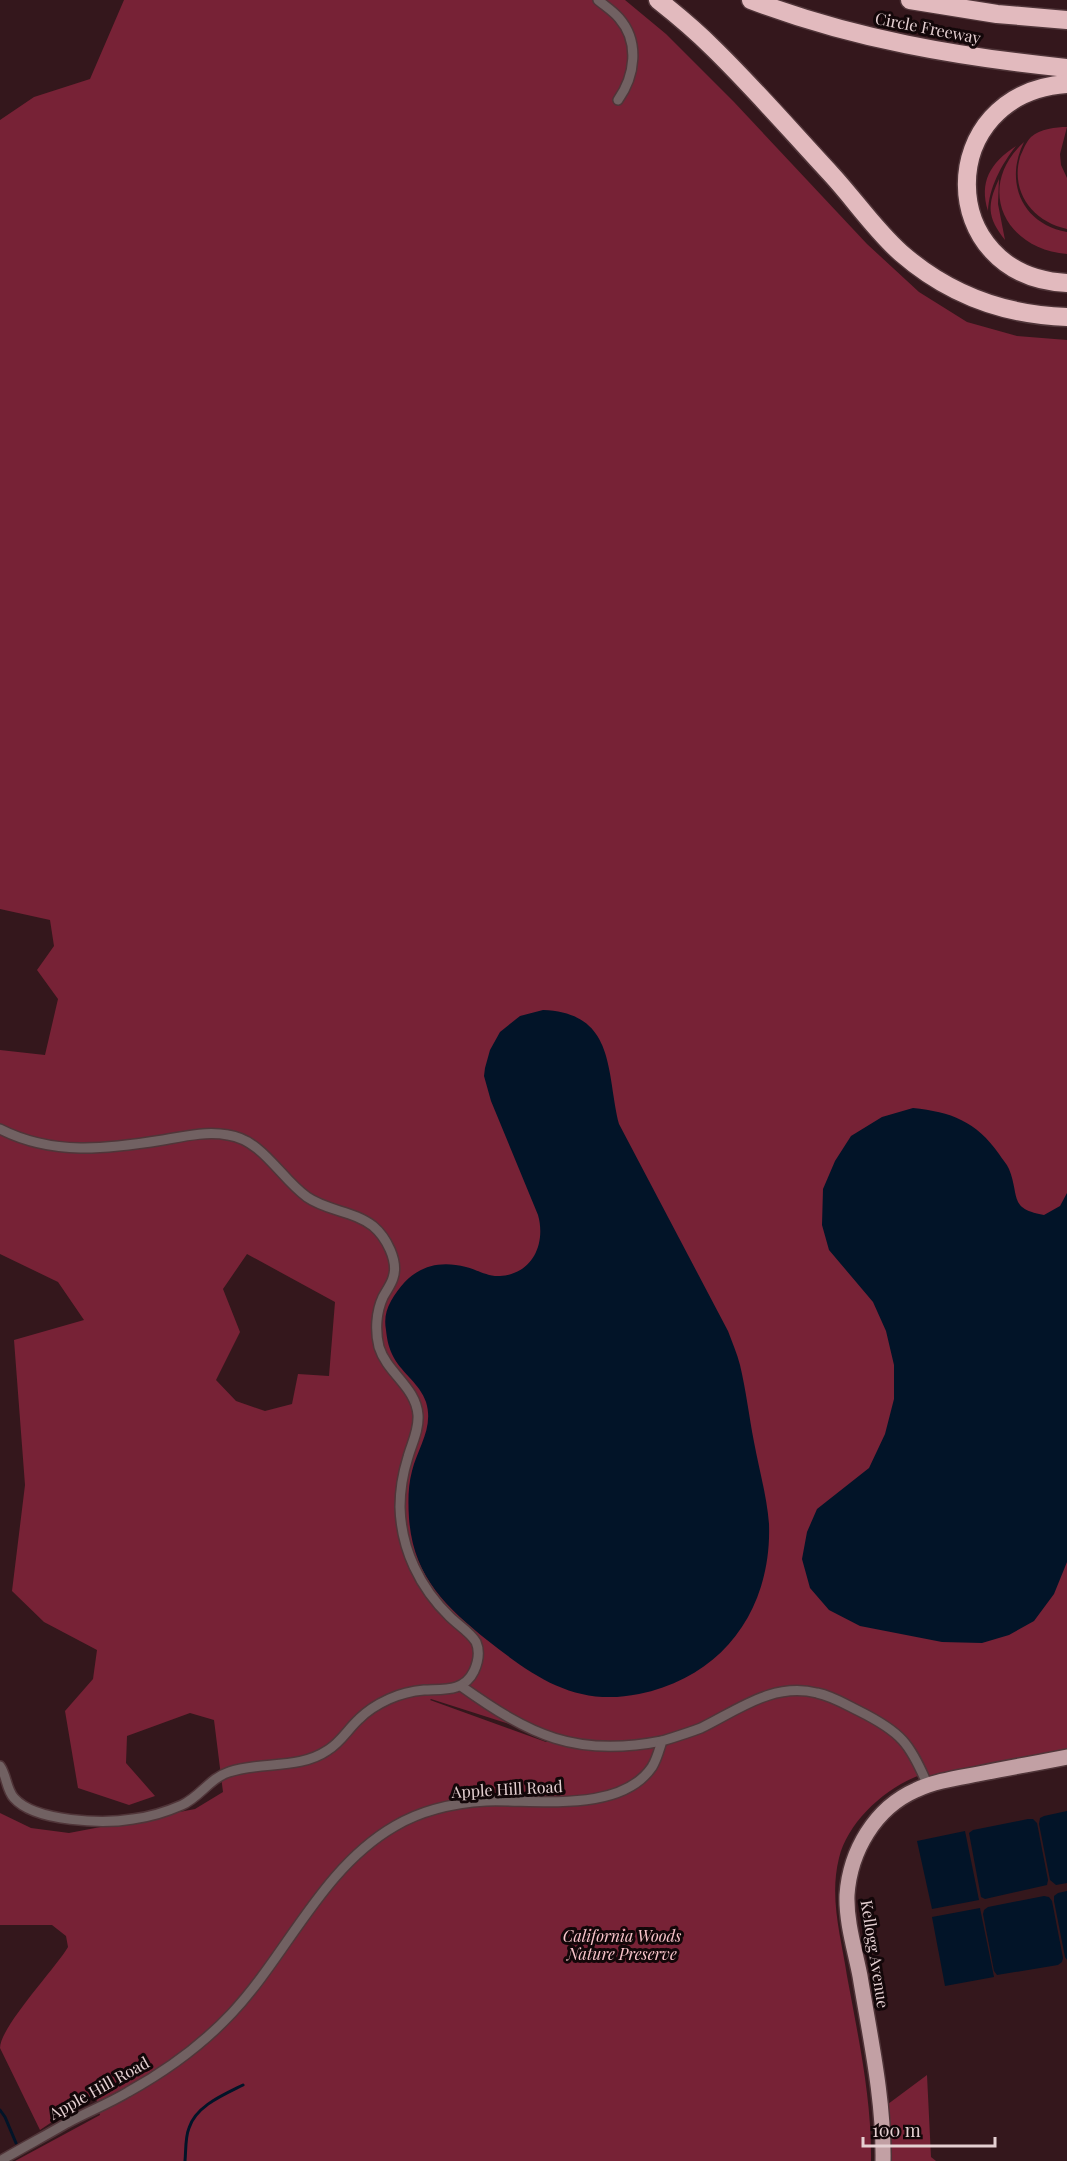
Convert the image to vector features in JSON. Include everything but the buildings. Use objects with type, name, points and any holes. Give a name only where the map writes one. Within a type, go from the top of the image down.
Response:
[{"type":"highway","points":[[658,0],[712,46],[835,178],[900,252],[932,276],[964,295],[1003,309],[1042,316],[1067,317]]},
{"type":"highway","name":"Circle Freeway","points":[[751,0],[843,30],[897,44],[953,54],[1067,68]]},
{"type":"highway","name":"Circle Freeway","points":[[910,0],[997,14],[1067,20]]},
{"type":"highway","points":[[1067,84],[1036,89],[1010,101],[1000,110],[984,128],[973,148],[966,188],[970,210],[980,233],[1002,260],[1032,277],[1067,283]]},
{"type":"main road","name":"Kellogg Avenue","points":[[883,2161],[874,2060],[848,1909],[850,1875],[859,1846],[878,1819],[904,1796],[948,1780],[1067,1757]]},
{"type":"street","points":[[598,0],[623,23],[630,36],[633,49],[634,63],[625,90],[618,100]]},
{"type":"street","points":[[0,1129],[31,1142],[74,1149],[122,1147],[199,1134],[213,1133],[240,1137],[267,1157],[307,1197],[336,1211],[366,1221],[382,1235],[393,1256],[395,1267],[393,1280],[380,1304],[377,1340],[386,1362],[407,1386],[418,1411],[416,1435],[404,1471],[401,1490],[402,1529],[407,1551],[422,1583],[450,1617],[470,1635],[477,1647],[476,1668],[461,1686],[444,1690],[408,1692],[395,1696],[360,1718],[337,1743],[316,1757],[234,1771],[215,1779],[186,1803],[149,1817],[128,1820],[73,1819],[34,1812],[12,1795],[8,1788],[7,1776],[0,1766]]},
{"type":"street","points":[[461,1686],[494,1710],[525,1728],[565,1742],[609,1747],[634,1746],[662,1741],[703,1727],[745,1703],[767,1695],[785,1691],[814,1692],[838,1701],[894,1731],[909,1747],[928,1786]]},
{"type":"street","name":"Apple Hill Road","points":[[0,2161],[128,2093],[191,2051],[232,2013],[258,1983],[349,1861],[380,1834],[417,1816],[455,1804],[485,1801],[593,1799],[619,1793],[637,1782],[652,1767],[662,1741]]},
{"type":"green space","name":"California Woods Nature Preserve","points":[[124,0],[625,0],[666,34],[734,102],[867,244],[919,292],[967,322],[1017,336],[1067,340],[1067,1757],[928,1786],[923,1774],[883,1796],[860,1818],[844,1844],[836,1873],[836,1903],[867,2091],[871,2161],[15,2161],[100,2115],[95,2093],[40,2130],[0,2048],[9,2026],[68,1947],[66,1936],[52,1925],[0,1925],[0,1813],[31,1828],[69,1833],[195,1809],[223,1792],[214,1720],[190,1713],[127,1736],[126,1763],[155,1796],[129,1805],[78,1788],[65,1711],[93,1679],[97,1650],[44,1622],[12,1591],[25,1485],[14,1340],[84,1320],[58,1282],[0,1254],[0,1050],[45,1055],[58,999],[37,970],[54,946],[50,920],[0,909],[0,120],[34,97],[90,79]],"holes":[[[247,1254],[335,1302],[329,1376],[298,1374],[292,1404],[265,1411],[236,1401],[216,1380],[240,1332],[223,1289]],[[431,1699],[556,1739],[546,1742]]]},
{"type":"green space","points":[[1067,127],[1060,154],[1061,165],[1067,178],[1067,229],[1044,220],[1027,204],[1018,182],[1018,170],[1020,157],[1031,137],[1043,130]]},
{"type":"green space","points":[[1024,142],[1018,157],[1016,172],[1021,199],[1028,211],[1038,220],[1067,232],[1067,254],[1045,250],[1027,241],[1013,228],[1004,213],[999,196],[1001,178],[1009,160]]},
{"type":"green space","points":[[1016,146],[997,177],[988,211],[985,191],[989,174],[999,159]]},
{"type":"green space","points":[[999,179],[998,204],[1005,240],[995,224],[991,211],[992,196]]},
{"type":"green space","points":[[927,2075],[931,2157],[936,2161],[883,2161],[880,2110]]},
{"type":"water","points":[[543,1010],[567,1014],[584,1022],[596,1033],[604,1048],[619,1124],[728,1331],[736,1352],[768,1514],[768,1555],[762,1584],[751,1611],[737,1634],[718,1655],[695,1672],[669,1685],[639,1694],[616,1697],[576,1692],[539,1677],[487,1640],[458,1615],[445,1602],[424,1573],[412,1538],[408,1500],[415,1462],[427,1429],[428,1411],[420,1390],[392,1355],[385,1326],[385,1318],[391,1301],[405,1282],[422,1269],[442,1264],[454,1265],[500,1276],[521,1270],[534,1255],[540,1236],[538,1215],[491,1101],[484,1076],[490,1050],[500,1032],[520,1016]]},
{"type":"water","points":[[913,1108],[939,1112],[962,1120],[981,1133],[1008,1167],[1017,1200],[1025,1209],[1044,1215],[1060,1206],[1067,1193],[1067,1562],[1054,1594],[1034,1621],[1009,1635],[982,1643],[942,1642],[860,1626],[829,1610],[810,1588],[802,1559],[807,1532],[817,1509],[869,1468],[885,1434],[894,1399],[894,1365],[886,1331],[873,1302],[829,1250],[822,1225],[823,1189],[835,1161],[851,1136],[882,1117]]},
{"type":"water","points":[[1067,1811],[1067,1883],[1056,1885],[1050,1880],[1039,1824],[1040,1818],[1044,1816]]},
{"type":"water","points":[[1033,1819],[1037,1823],[1047,1885],[985,1899],[981,1897],[969,1833],[973,1830]]},
{"type":"water","points":[[965,1831],[979,1900],[932,1909],[917,1841]]},
{"type":"water","points":[[1067,1891],[1067,1960],[1054,1896]]},
{"type":"water","points":[[1049,1897],[1052,1901],[1062,1962],[1058,1965],[997,1975],[994,1971],[984,1910],[988,1907]]},
{"type":"water","points":[[980,1908],[994,1977],[945,1986],[932,1917]]},
{"type":"waterway","points":[[185,2161],[188,2132],[198,2113],[211,2102],[243,2085]]},
{"type":"waterway","points":[[0,2110],[16,2143]]}]
